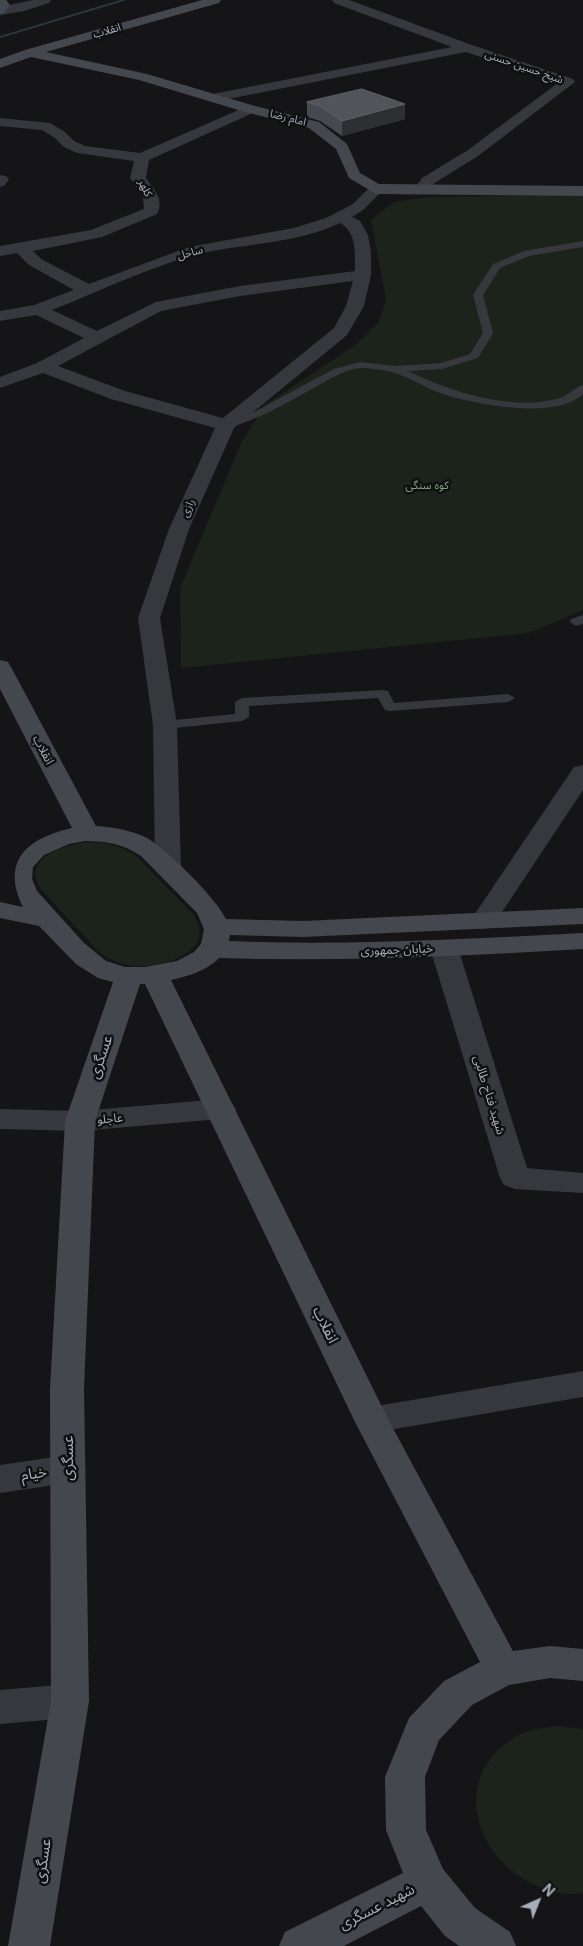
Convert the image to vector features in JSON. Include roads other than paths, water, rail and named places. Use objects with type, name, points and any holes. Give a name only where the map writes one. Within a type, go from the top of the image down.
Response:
[{"type":"street","points":[[0,11],[24,7],[45,0]]},
{"type":"street","name":"انقلاب","points":[[0,64],[30,53],[215,0]]},
{"type":"street","name":"شیخ حسین حسنی","points":[[338,0],[467,48],[568,82],[473,153],[427,181],[422,189]]},
{"type":"street","points":[[0,1],[4,5],[0,11]]},
{"type":"street","points":[[213,98],[467,48]]},
{"type":"street","name":"امام رضا","points":[[30,53],[142,77],[250,109],[314,125],[342,147],[354,175],[376,189]]},
{"type":"street","points":[[475,65],[502,60]]},
{"type":"street","points":[[0,122],[45,126],[60,135],[69,144],[82,150],[142,158],[250,109]]},
{"type":"street","name":"کلهر","points":[[0,251],[74,240],[105,232],[152,211],[151,197],[138,178],[142,158]]},
{"type":"street","points":[[376,189],[583,191]]},
{"type":"street","name":"ساحل","points":[[0,316],[38,310],[156,263],[195,250],[297,232],[340,217],[358,207],[376,189]]},
{"type":"street","name":"رازی","points":[[168,869],[165,726],[149,618],[179,529],[226,425],[341,331],[354,306],[363,275],[363,252],[360,235],[354,224],[340,217]]},
{"type":"street","points":[[21,248],[35,262],[88,290]]},
{"type":"street","points":[[0,383],[43,368],[156,307],[240,291],[363,275]]},
{"type":"street","points":[[38,310],[97,338]]},
{"type":"street","points":[[43,368],[118,395],[226,425]]},
{"type":"street","name":"انقلاب","points":[[0,667],[87,833]]},
{"type":"street","points":[[483,921],[583,772]]},
{"type":"street","points":[[87,833],[123,836],[138,843],[168,869],[216,920],[214,938],[204,956],[190,966],[171,973],[142,976],[109,972],[93,965],[81,956],[49,920],[11,887],[19,883],[19,872],[23,860],[34,850],[48,842],[66,836],[87,833]]},
{"type":"street","points":[[0,910],[49,920]]},
{"type":"street","name":"خیابان جمهوری","points":[[214,938],[303,929],[583,916]]},
{"type":"street","name":"خیابان جمهوری","points":[[214,938],[296,952],[444,948],[583,941]]},
{"type":"street","name":"شهید فتاح طالبی","points":[[444,948],[514,1178],[580,1183]]},
{"type":"street","name":"انقلاب","points":[[142,976],[221,1109],[371,1420],[504,1670]]},
{"type":"street","name":"عسگری","points":[[29,1946],[70,1701],[67,1389],[80,1121],[142,976]]},
{"type":"street","name":"عاجلو","points":[[0,1120],[80,1121],[221,1109]]},
{"type":"street","points":[[371,1420],[583,1384]]},
{"type":"street","name":"خیام","points":[[0,1479],[68,1469]]},
{"type":"street","points":[[495,1946],[460,1922],[427,1882],[406,1830],[405,1777],[423,1730],[458,1693],[504,1670],[550,1662],[583,1665]]},
{"type":"street","points":[[0,1708],[70,1701]]},
{"type":"street","name":"شهید عسگری","points":[[300,1946],[427,1882]]},
{"type":"lane","points":[[226,425],[258,414],[338,371],[360,365],[396,369],[442,366],[474,356],[488,333],[478,295],[496,266],[527,253],[583,244]]},
{"type":"lane","points":[[396,369],[411,378],[474,400],[512,404],[562,402],[580,393],[583,388]]},
{"type":"lane","points":[[165,726],[242,717],[242,702],[383,694],[390,707],[508,698]]},
{"type":"waterway","points":[[0,37],[125,0]]},
{"type":"park label","name":"کوه سنگی","points":[[427,486]]}]
